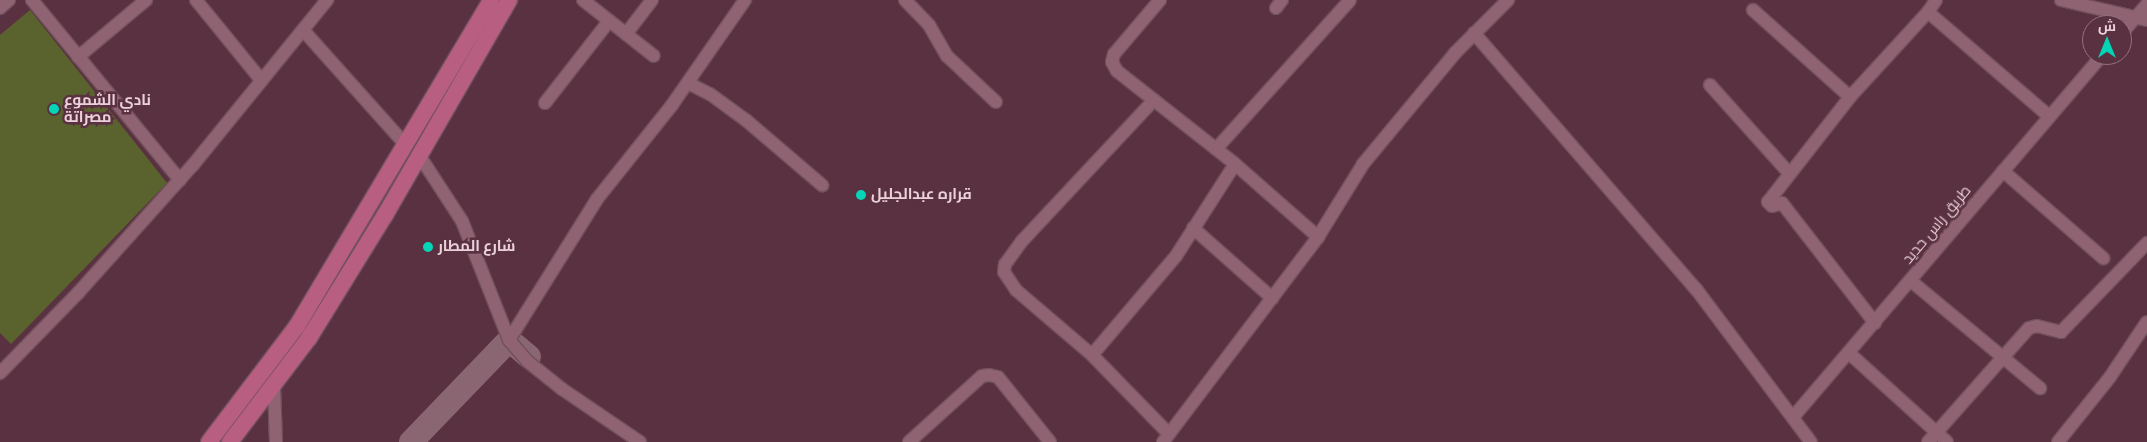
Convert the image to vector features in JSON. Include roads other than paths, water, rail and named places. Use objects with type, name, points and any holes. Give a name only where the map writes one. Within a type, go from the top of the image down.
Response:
[{"type":"main road","points":[[209,442],[297,326],[491,0]]},
{"type":"main road","points":[[230,442],[274,387],[309,338],[419,156],[509,0]]},
{"type":"street","points":[[0,8],[9,0]]},
{"type":"street","points":[[32,0],[180,180]]},
{"type":"street","points":[[78,57],[146,0]]},
{"type":"street","points":[[196,0],[262,81]]},
{"type":"street","points":[[583,0],[654,56]]},
{"type":"street","points":[[626,34],[652,0]]},
{"type":"street","points":[[509,340],[597,199],[688,83],[745,0]]},
{"type":"street","points":[[905,0],[929,25],[947,56],[996,102]]},
{"type":"street","points":[[1160,0],[1114,54],[1112,62],[1116,71],[1235,164],[1318,237]]},
{"type":"street","points":[[1216,149],[1350,0]]},
{"type":"street","points":[[1154,100],[1022,241],[1005,264],[1004,272],[1016,290],[1092,356],[1166,438],[1318,237],[1363,164],[1474,33],[1508,0]]},
{"type":"street","points":[[1875,323],[1782,203],[1769,205],[1770,196],[1850,98],[1928,12],[1936,0]]},
{"type":"street","points":[[2061,0],[2141,18],[2147,4]]},
{"type":"street","points":[[0,373],[78,293],[180,180],[303,30],[323,1]]},
{"type":"street","points":[[1753,10],[1850,98]]},
{"type":"street","points":[[1928,12],[2049,116]]},
{"type":"street","points":[[545,103],[609,21]]},
{"type":"street","points":[[303,30],[405,144]]},
{"type":"street","points":[[1474,33],[1696,289],[1812,442]]},
{"type":"street","name":"طريق راس حديد","points":[[1794,416],[2093,65]]},
{"type":"street","points":[[688,83],[710,94],[747,121],[822,185]]},
{"type":"street","points":[[1710,85],[1789,173]]},
{"type":"street","points":[[419,156],[462,221],[509,340],[527,361],[562,389],[640,442]]},
{"type":"street","points":[[1092,356],[1176,256],[1235,164]]},
{"type":"street","points":[[2003,171],[2103,258]]},
{"type":"street","points":[[1193,228],[1272,298]]},
{"type":"street","points":[[1932,437],[2029,328],[2037,326],[2061,332],[2147,243]]},
{"type":"street","points":[[1911,281],[2040,388]]},
{"type":"street","points":[[2058,442],[2110,377],[2147,322]]},
{"type":"street","points":[[1849,353],[1932,437],[1947,442]]},
{"type":"street","points":[[910,442],[982,376],[989,374],[998,376],[1050,442]]},
{"type":"street","points":[[274,387],[276,442]]},
{"type":"place","name":"نادي الشموع مصراتة","points":[[54,109]]},
{"type":"place","name":"قراره عبدالجليل","points":[[861,195]]},
{"type":"place","name":"شارع المطار","points":[[428,247]]}]
